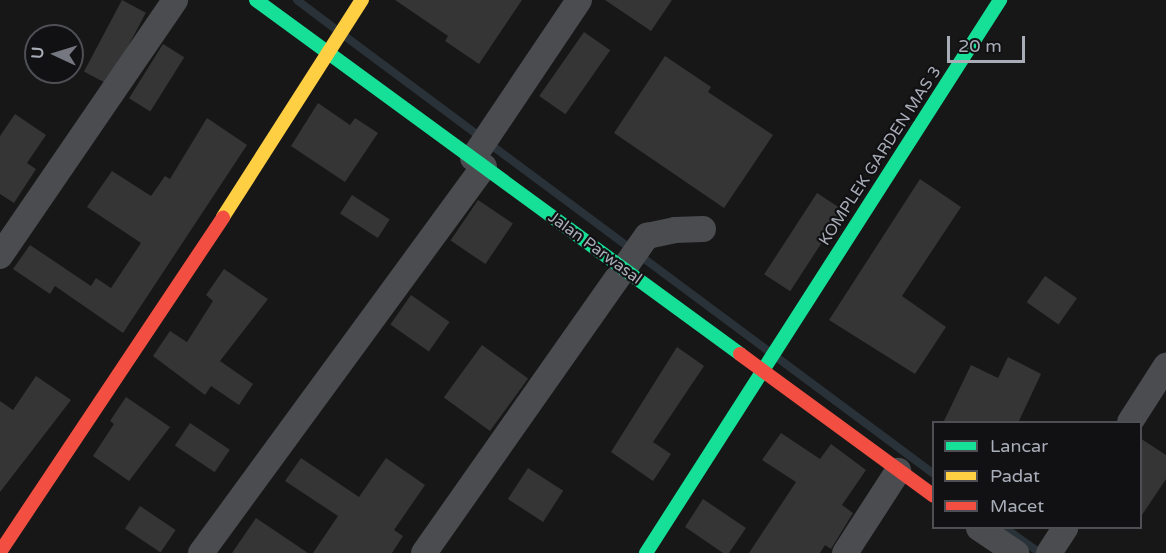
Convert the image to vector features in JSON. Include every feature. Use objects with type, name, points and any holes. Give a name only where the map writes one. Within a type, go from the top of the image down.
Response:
[{"type":"street","points":[[0,256],[175,0]]},
{"type":"street","name":"Jalan Parwasal","points":[[256,0],[330,50],[479,162],[769,366],[898,471],[932,495]]},
{"type":"street","points":[[0,552],[362,0]]},
{"type":"street","points":[[201,553],[479,162],[495,125],[579,0]]},
{"type":"street","name":"KOMPLEK GARDEN MAS 3","points":[[646,553],[769,366],[788,330],[1000,0]]},
{"type":"street","points":[[424,553],[647,236],[675,230],[703,229]]},
{"type":"street","points":[[1131,421],[1166,366]]},
{"type":"street","points":[[845,553],[898,471]]},
{"type":"street","points":[[980,529],[1016,553]]},
{"type":"building","points":[[122,0],[146,13],[108,84],[84,71]]},
{"type":"building","points":[[395,0],[522,0],[479,64],[445,41],[448,36]]},
{"type":"building","points":[[605,0],[672,0],[651,31]]},
{"type":"building","points":[[584,32],[610,50],[565,114],[539,96]]},
{"type":"building","points":[[163,44],[184,57],[150,112],[129,98]]},
{"type":"building","points":[[665,56],[711,87],[708,92],[773,135],[724,208],[614,133]]},
{"type":"building","points":[[318,103],[350,125],[355,118],[378,133],[345,182],[291,146]]},
{"type":"building","points":[[15,114],[46,135],[27,163],[36,169],[14,203],[0,194],[0,136]]},
{"type":"building","points":[[207,118],[247,145],[123,333],[55,286],[50,294],[13,269],[30,245],[91,286],[96,278],[111,288],[141,243],[87,207],[112,171],[151,196],[165,176],[170,179]]},
{"type":"building","points":[[920,179],[961,207],[902,296],[946,327],[915,374],[829,320]]},
{"type":"building","points":[[817,193],[843,210],[790,291],[764,274]]},
{"type":"building","points":[[352,195],[390,220],[378,238],[340,213]]},
{"type":"building","points":[[478,200],[513,223],[485,264],[451,241]]},
{"type":"building","points":[[224,269],[268,299],[220,361],[253,384],[239,405],[211,386],[205,395],[153,356],[170,331],[187,342],[213,301],[206,295]]},
{"type":"building","points":[[1045,276],[1077,298],[1059,325],[1027,302]]},
{"type":"building","points":[[411,295],[450,322],[429,351],[390,324]]},
{"type":"building","points":[[482,345],[528,379],[490,431],[444,398]]},
{"type":"building","points":[[677,347],[704,366],[653,442],[671,454],[653,481],[611,452]]},
{"type":"building","points":[[1008,357],[1041,374],[1019,421],[944,421],[971,365],[998,378]]},
{"type":"building","points":[[36,376],[71,400],[0,492],[0,401],[13,410]]},
{"type":"building","points":[[126,397],[170,427],[129,481],[93,456],[114,424],[110,421]]},
{"type":"building","points":[[190,423],[230,450],[215,472],[175,445]]},
{"type":"building","points":[[781,433],[820,459],[831,444],[866,470],[842,505],[853,513],[831,549],[825,545],[820,553],[749,553],[796,482],[762,460]]},
{"type":"building","points":[[1142,439],[1166,455],[1166,479],[1142,515]]},
{"type":"building","points":[[301,458],[359,497],[386,458],[425,485],[394,530],[403,536],[392,553],[313,553],[338,516],[285,481]]},
{"type":"building","points":[[528,468],[563,491],[543,522],[508,499]]},
{"type":"building","points":[[703,499],[746,528],[729,553],[723,553],[685,527]]},
{"type":"building","points":[[140,506],[176,530],[161,552],[125,528]]},
{"type":"building","points":[[256,518],[308,553],[232,553]]},
{"type":"waterway","points":[[297,0],[334,28]]},
{"type":"waterway","points":[[346,37],[767,350]]},
{"type":"waterway","points":[[779,359],[932,473]]},
{"type":"waterway","points":[[1006,529],[1040,553]]},
{"type":"traffic: fast","points":[[256,0],[740,354]]},
{"type":"traffic: fast","points":[[646,553],[1000,0]]},
{"type":"traffic: slow","points":[[223,217],[362,0]]},
{"type":"traffic: jam","points":[[0,552],[223,217]]},
{"type":"traffic: jam","points":[[740,354],[932,495]]}]
